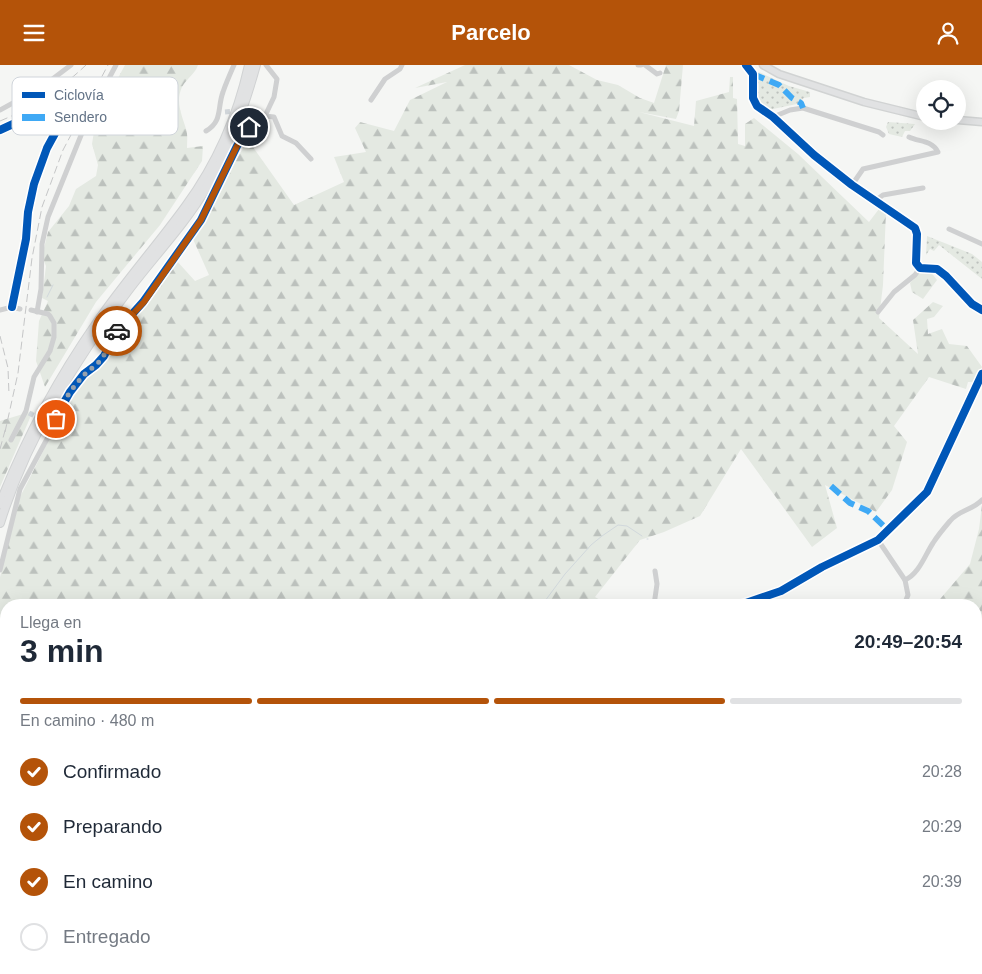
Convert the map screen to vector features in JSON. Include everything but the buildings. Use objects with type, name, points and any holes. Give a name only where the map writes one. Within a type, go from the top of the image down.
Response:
[{"type":"highway","points":[[0,504],[32,431],[62,375],[107,308],[187,205],[208,171],[229,128],[249,65]]},
{"type":"highway","points":[[0,523],[30,449],[68,378],[102,326],[193,207],[215,172],[235,129],[256,65]]},
{"type":"main road","points":[[763,65],[780,74],[864,102],[916,113]]},
{"type":"main road","points":[[966,121],[982,122]]},
{"type":"street","points":[[55,77],[71,65]]},
{"type":"street","points":[[110,77],[116,65]]},
{"type":"street","points":[[206,131],[213,127],[223,113],[219,106],[222,93],[234,65]]},
{"type":"street","points":[[253,119],[259,120],[265,116],[274,97],[277,79],[267,65]]},
{"type":"street","points":[[370,100],[385,79],[400,69],[402,65]]},
{"type":"street","points":[[645,65],[657,74],[660,73]]},
{"type":"street","points":[[746,65],[753,74],[753,98],[757,106],[773,117],[814,155],[852,185],[915,228],[917,234],[916,263],[920,268],[937,269],[972,304],[982,310]]},
{"type":"street","points":[[0,110],[12,103]]},
{"type":"street","points":[[773,117],[790,110],[804,108],[880,132],[883,135]]},
{"type":"street","points":[[249,110],[253,119]]},
{"type":"street","points":[[265,116],[274,117],[282,136],[296,143],[311,159]]},
{"type":"street","points":[[0,570],[20,489],[58,413],[84,374],[104,356],[112,344],[117,331],[144,302],[201,220],[237,146],[253,119]]},
{"type":"street","points":[[0,130],[12,124]]},
{"type":"street","points":[[12,307],[26,239],[28,212],[34,184],[47,148],[54,135]]},
{"type":"street","points":[[11,440],[28,412],[34,377],[50,351],[54,337],[54,323],[48,314],[36,312],[41,289],[42,245],[48,217],[81,135]]},
{"type":"street","points":[[852,185],[863,169],[938,152],[923,139],[915,140],[909,137]]},
{"type":"street","points":[[876,201],[883,195],[923,188]]},
{"type":"street","points":[[949,229],[982,244]]},
{"type":"street","points":[[878,312],[894,293],[915,275],[920,268]]},
{"type":"street","points":[[0,311],[12,307],[20,309]]},
{"type":"street","points":[[758,599],[781,591],[822,567],[878,540],[927,492],[982,374]]},
{"type":"street","points":[[905,580],[916,570],[952,518],[962,511],[973,507],[982,499]]},
{"type":"street","points":[[878,540],[905,580],[908,595],[906,599]]},
{"type":"street","points":[[655,571],[657,584],[655,599]]},
{"type":"green space","points":[[125,65],[198,65],[182,87],[179,103],[187,131],[187,148],[203,146],[202,161],[160,225],[96,302],[45,387],[36,361],[39,321],[48,301],[42,298],[46,266],[42,256],[48,232],[69,206],[76,189],[96,176],[98,165],[92,144],[93,135],[178,135],[178,77],[119,77]]},
{"type":"green space","points":[[465,65],[569,65],[597,80],[618,85],[640,98],[654,103],[666,65],[683,65],[679,111],[676,119],[639,112],[694,126],[696,101],[729,92],[730,77],[733,77],[733,98],[737,99],[738,144],[745,146],[745,124],[754,118],[798,154],[869,222],[879,209],[886,211],[883,285],[879,318],[918,354],[913,320],[933,302],[943,306],[934,317],[927,319],[928,334],[942,329],[949,344],[967,346],[982,367],[975,382],[968,382],[966,389],[929,377],[894,426],[907,442],[892,490],[876,512],[825,485],[837,528],[812,547],[741,449],[700,516],[640,540],[595,597],[598,599],[0,599],[0,577],[20,497],[67,401],[108,352],[123,328],[148,300],[176,260],[195,281],[209,275],[193,239],[223,181],[248,140],[294,205],[344,182],[334,157],[366,152],[355,128],[360,122],[394,131],[410,100],[447,82],[415,88]]},
{"type":"green space","points":[[759,72],[789,86],[810,92],[810,97],[804,98],[797,104],[768,110],[756,99],[756,77]]},
{"type":"green space","points":[[888,122],[915,124],[910,131],[905,131],[902,137],[889,134],[886,127]]},
{"type":"green space","points":[[927,236],[972,254],[982,262],[982,279],[939,245],[934,251],[930,249],[926,255]]},
{"type":"green space","points":[[922,270],[930,271],[937,280],[923,299],[912,292],[910,283]]},
{"type":"green space","points":[[33,411],[0,487],[0,421]]},
{"type":"green space","points":[[982,505],[982,599],[940,599],[970,564],[979,529]]},
{"type":"waterway","points":[[47,297],[53,285]]},
{"type":"waterway","points":[[546,599],[565,574],[591,545],[618,525],[627,526],[642,536]]},
{"type":"tunnel","points":[[225,112],[236,111]]},
{"type":"tunnel","points":[[29,413],[50,424]]},
{"type":"railway","points":[[73,77],[86,65]]},
{"type":"railway","points":[[102,77],[108,65]]},
{"type":"railway","points":[[0,121],[12,115]]},
{"type":"railway","points":[[5,432],[18,373],[32,258],[42,207],[63,150],[71,135]]},
{"type":"railway","points":[[0,336],[8,368],[9,395]]},
{"type":"railway","points":[[0,449],[6,427]]},
{"type":"marked path","points":[[753,74],[779,85],[792,98],[801,103],[803,108]]},
{"type":"marked path","points":[[831,486],[850,503],[868,511],[888,530]]},
{"type":"cycle path","points":[[746,65],[753,74],[753,98],[757,106],[773,117],[814,155],[852,185],[915,228],[917,234],[916,263],[920,268],[937,269],[972,304],[982,310]]},
{"type":"cycle path","points":[[54,426],[58,413],[70,392],[84,374],[104,356],[117,331],[143,302],[201,220],[237,146],[253,119]]},
{"type":"cycle path","points":[[0,130],[12,124]]},
{"type":"cycle path","points":[[12,307],[26,239],[28,212],[34,184],[47,148],[54,135]]},
{"type":"cycle path","points":[[758,599],[781,591],[822,567],[878,540],[927,492],[982,374]]},
{"type":"way so far","points":[[56,419],[63,403],[84,374],[104,356],[112,344],[117,331]]},
{"type":"route","points":[[117,331],[144,302],[201,220],[237,146],[249,127]]}]
